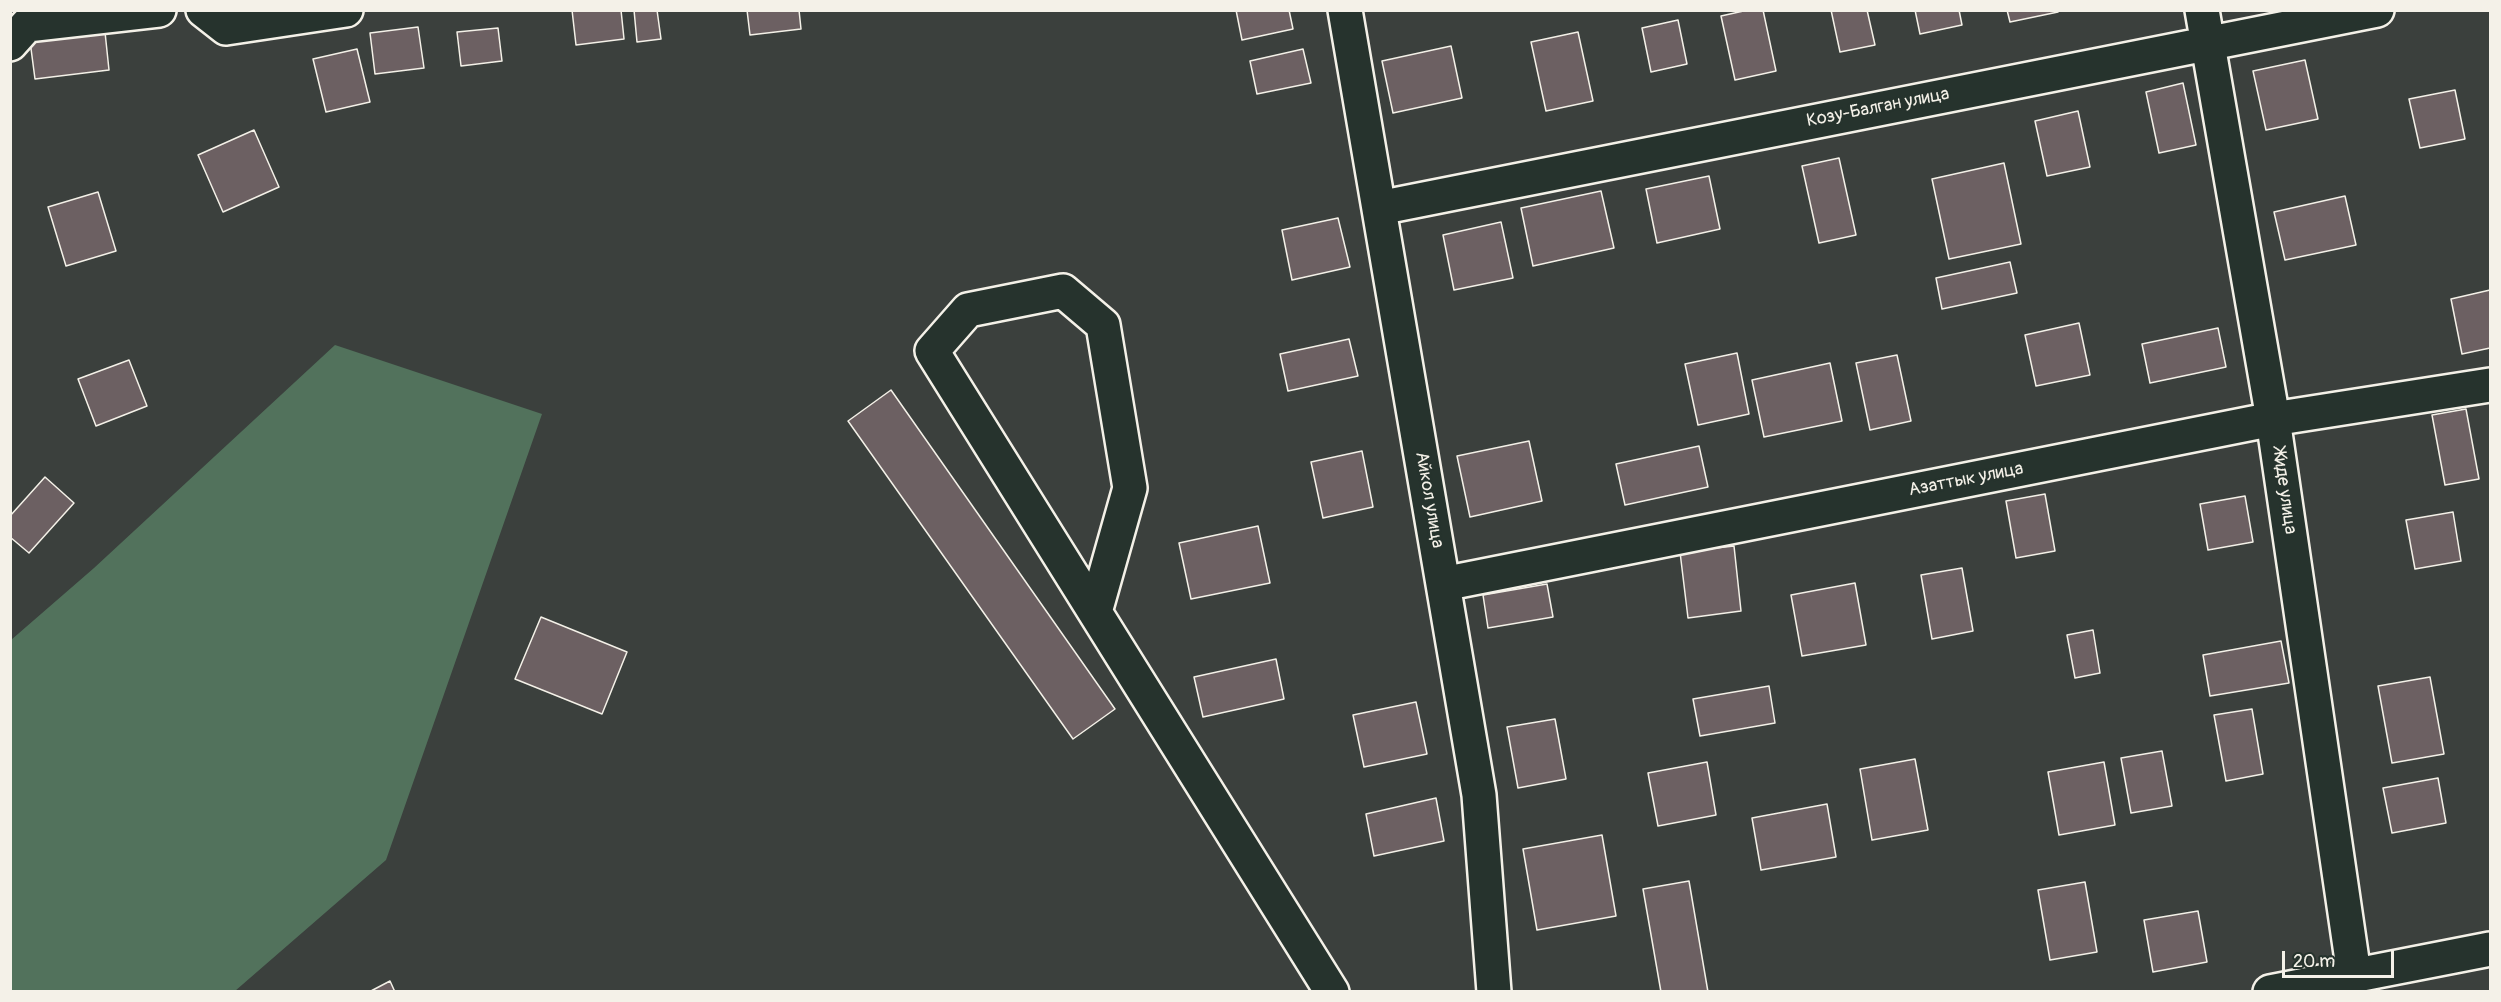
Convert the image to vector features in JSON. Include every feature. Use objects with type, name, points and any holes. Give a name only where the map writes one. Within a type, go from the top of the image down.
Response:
[{"type":"street","points":[[21,26],[159,10]]},
{"type":"street","points":[[203,10],[226,28],[346,10]]},
{"type":"street","name":"Айкол улица","points":[[1346,10],[1479,795],[1494,992]]},
{"type":"street","name":"Жиде улица","points":[[2202,10],[2273,419],[2354,974]]},
{"type":"street","name":"Козу-Балган улица","points":[[1379,208],[2377,10]]},
{"type":"street","points":[[1095,612],[1130,488],[1103,325],[1063,291],[968,310],[932,351],[1332,992]]},
{"type":"street","name":"Азаттык улица","points":[[1443,584],[2273,419],[2490,385]]},
{"type":"street","points":[[2270,992],[2490,949]]},
{"type":"green space","points":[[335,345],[542,414],[386,860],[235,991],[11,991],[11,640],[94,568]]},
{"type":"building","points":[[572,10],[621,10],[624,39],[576,45]]},
{"type":"building","points":[[634,10],[657,10],[661,39],[637,42]]},
{"type":"building","points":[[747,10],[799,10],[801,29],[750,35]]},
{"type":"building","points":[[1236,10],[1289,10],[1293,29],[1242,40]]},
{"type":"building","points":[[1748,10],[1763,10],[1776,71],[1735,80],[1721,16]]},
{"type":"building","points":[[1831,10],[1867,10],[1875,45],[1840,52]]},
{"type":"building","points":[[1915,10],[1959,10],[1962,25],[1920,34]]},
{"type":"building","points":[[2007,10],[2057,10],[2058,12],[2010,22]]},
{"type":"building","points":[[1678,20],[1687,64],[1651,72],[1642,28]]},
{"type":"building","points":[[418,27],[424,68],[375,74],[370,33]]},
{"type":"building","points":[[498,28],[502,61],[461,66],[457,32]]},
{"type":"building","points":[[105,32],[109,70],[35,79],[30,41]]},
{"type":"building","points":[[1578,32],[1593,101],[1546,111],[1531,42]]},
{"type":"building","points":[[1451,46],[1462,98],[1393,113],[1382,61]]},
{"type":"building","points":[[357,49],[370,102],[326,112],[313,59]]},
{"type":"building","points":[[1303,49],[1311,83],[1257,94],[1250,61]]},
{"type":"building","points":[[2305,60],[2318,119],[2266,130],[2253,71]]},
{"type":"building","points":[[2183,83],[2196,145],[2159,153],[2146,92]]},
{"type":"building","points":[[2455,90],[2465,139],[2420,148],[2409,99]]},
{"type":"building","points":[[2078,111],[2090,167],[2047,176],[2035,121]]},
{"type":"building","points":[[254,130],[279,187],[223,212],[198,155]]},
{"type":"building","points":[[1839,158],[1856,235],[1819,243],[1802,166]]},
{"type":"building","points":[[2004,163],[2021,244],[1949,259],[1932,179]]},
{"type":"building","points":[[1709,176],[1720,229],[1657,243],[1646,189]]},
{"type":"building","points":[[1601,191],[1614,248],[1533,266],[1521,208]]},
{"type":"building","points":[[98,192],[116,251],[66,266],[48,207]]},
{"type":"building","points":[[2345,196],[2356,245],[2285,260],[2274,212]]},
{"type":"building","points":[[1338,218],[1350,267],[1292,280],[1282,230]]},
{"type":"building","points":[[1501,222],[1513,278],[1454,290],[1443,235]]},
{"type":"building","points":[[2010,262],[2017,293],[1942,309],[1936,278]]},
{"type":"building","points":[[2490,290],[2490,348],[2462,354],[2451,299]]},
{"type":"building","points":[[2079,323],[2090,375],[2036,386],[2025,335]]},
{"type":"building","points":[[2218,328],[2226,367],[2150,383],[2142,344]]},
{"type":"building","points":[[1349,339],[1358,376],[1288,391],[1280,354]]},
{"type":"building","points":[[1737,353],[1749,414],[1698,425],[1685,364]]},
{"type":"building","points":[[1897,355],[1911,421],[1870,430],[1856,363]]},
{"type":"building","points":[[129,360],[147,406],[96,426],[78,379]]},
{"type":"building","points":[[1830,363],[1842,421],[1764,437],[1752,380]]},
{"type":"building","points":[[891,390],[1115,709],[1073,739],[848,421]]},
{"type":"building","points":[[2466,409],[2479,479],[2445,485],[2432,415]]},
{"type":"building","points":[[1529,441],[1542,501],[1470,517],[1457,456]]},
{"type":"building","points":[[1699,446],[1708,487],[1625,505],[1616,464]]},
{"type":"building","points":[[1362,451],[1373,507],[1323,518],[1311,462]]},
{"type":"building","points":[[45,477],[74,503],[29,553],[10,537],[10,516]]},
{"type":"building","points":[[2045,494],[2055,551],[2016,558],[2006,501]]},
{"type":"building","points":[[2245,496],[2253,542],[2208,550],[2200,504]]},
{"type":"building","points":[[2453,512],[2461,561],[2415,569],[2406,520]]},
{"type":"building","points":[[1258,526],[1270,583],[1191,599],[1179,543]]},
{"type":"building","points":[[1734,546],[1741,611],[1688,618],[1680,552]]},
{"type":"building","points":[[1962,568],[1973,631],[1932,639],[1921,575]]},
{"type":"building","points":[[1855,583],[1866,645],[1802,656],[1791,595]]},
{"type":"building","points":[[1547,584],[1553,617],[1488,628],[1483,595]]},
{"type":"building","points":[[541,617],[627,652],[602,714],[515,679]]},
{"type":"building","points":[[2093,630],[2100,673],[2075,678],[2067,635]]},
{"type":"building","points":[[2281,641],[2289,683],[2210,696],[2203,655]]},
{"type":"building","points":[[1276,659],[1284,699],[1203,717],[1194,677]]},
{"type":"building","points":[[2430,677],[2444,754],[2392,763],[2378,686]]},
{"type":"building","points":[[1769,686],[1775,723],[1700,736],[1693,699]]},
{"type":"building","points":[[1416,702],[1427,754],[1364,767],[1353,715]]},
{"type":"building","points":[[2252,709],[2263,774],[2226,781],[2214,715]]},
{"type":"building","points":[[1555,719],[1566,779],[1518,788],[1507,727]]},
{"type":"building","points":[[2162,751],[2172,806],[2131,813],[2121,758]]},
{"type":"building","points":[[1915,759],[1928,830],[1872,840],[1860,769]]},
{"type":"building","points":[[1707,762],[1716,815],[1658,826],[1648,773]]},
{"type":"building","points":[[2104,762],[2115,825],[2059,835],[2048,772]]},
{"type":"building","points":[[2438,778],[2446,823],[2392,833],[2383,788]]},
{"type":"building","points":[[1436,798],[1444,841],[1374,856],[1366,814]]},
{"type":"building","points":[[1827,804],[1836,857],[1761,870],[1752,818]]},
{"type":"building","points":[[1602,835],[1616,916],[1537,930],[1523,849]]},
{"type":"building","points":[[1689,881],[1708,992],[1661,992],[1643,889]]},
{"type":"building","points":[[2085,882],[2097,952],[2050,960],[2038,890]]},
{"type":"building","points":[[2198,911],[2207,962],[2153,972],[2144,920]]},
{"type":"building","points":[[390,981],[395,992],[369,992]]}]
